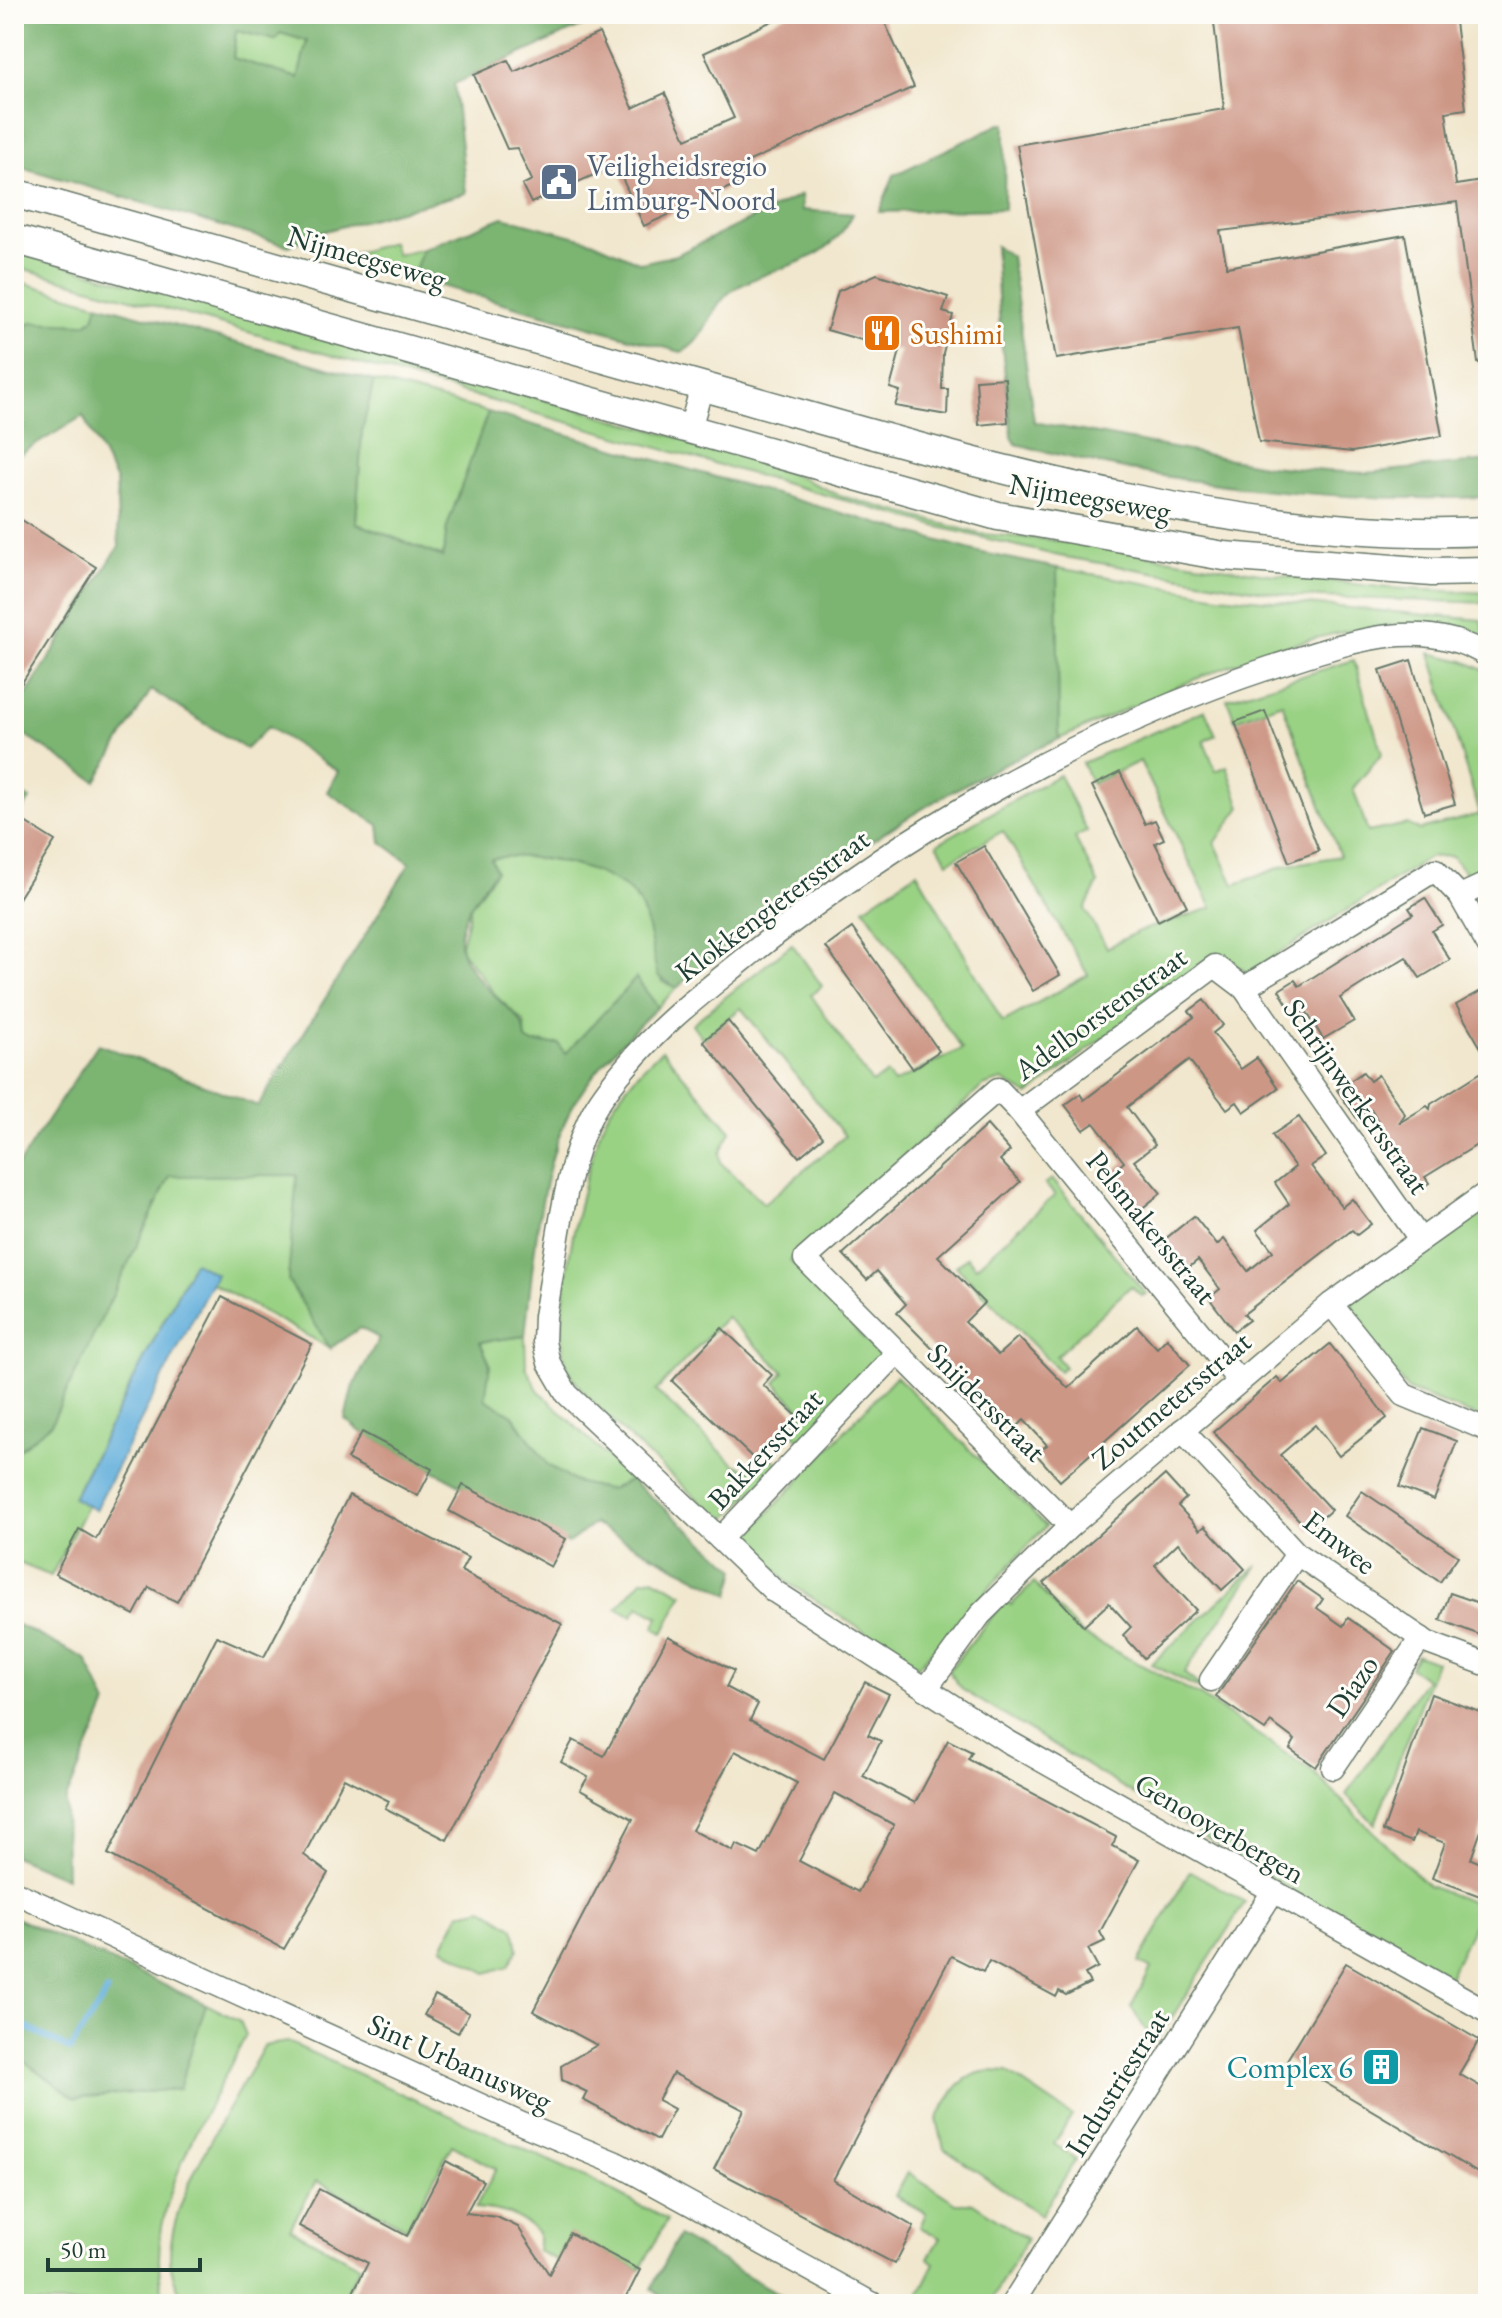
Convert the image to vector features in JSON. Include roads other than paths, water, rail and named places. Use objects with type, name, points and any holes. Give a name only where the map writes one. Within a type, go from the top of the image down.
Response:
[{"type":"main road","name":"Nijmeegseweg","points":[[14,193],[1008,473],[1229,517],[1435,534],[1488,531]]},
{"type":"main road","name":"Nijmeegseweg","points":[[14,239],[1028,521],[1224,556],[1432,572],[1488,571]]},
{"type":"street","points":[[690,429],[702,386]]},
{"type":"street","name":"Klokkengietersstraat","points":[[720,1539],[567,1394],[549,1363],[544,1342],[545,1316],[574,1164],[592,1113],[625,1068],[668,1021],[788,924],[920,835],[1061,755],[1208,688],[1356,640],[1408,635],[1443,638],[1488,656]]},
{"type":"street","points":[[1244,988],[1435,870],[1460,896],[1488,945]]},
{"type":"street","points":[[1460,896],[1488,883]]},
{"type":"street","name":"Adelborstenstraat","points":[[896,1354],[805,1259],[998,1089],[1019,1111],[1215,966],[1244,988]]},
{"type":"street","name":"Schrijnwerkersstraat","points":[[1244,988],[1420,1239]]},
{"type":"street","name":"Pelsmakersstraat","points":[[1019,1111],[1239,1381]]},
{"type":"street","name":"Zoutmetersstraat","points":[[926,1689],[980,1615],[1070,1526],[1331,1304],[1488,1192]]},
{"type":"street","points":[[1331,1304],[1404,1395],[1488,1430]]},
{"type":"street","name":"Bakkersstraat","points":[[896,1354],[720,1539],[774,1591],[926,1689]]},
{"type":"street","name":"Snijdersstraat","points":[[896,1354],[1070,1526]]},
{"type":"street","name":"Emwee","points":[[1182,1430],[1297,1554],[1421,1638],[1488,1665]]},
{"type":"street","points":[[1211,1680],[1297,1554]]},
{"type":"street","name":"Diazo","points":[[1333,1768],[1421,1638]]},
{"type":"street","name":"Genooyerbergen","points":[[926,1689],[1007,1741],[1488,2012]]},
{"type":"street","name":"Sint Urbanusweg","points":[[14,1892],[522,2124],[616,2163],[873,2304]]},
{"type":"street","name":"Industriestraat","points":[[1012,2304],[1272,1893]]},
{"type":"water","points":[[194,1262],[216,1274],[95,1510],[73,1498]]},
{"type":"waterway","points":[[14,2021],[71,2050],[107,1991]]},
{"type":"place","name":"Veiligheidsregio Limburg-Noord","points":[[559,182]]},
{"type":"place","name":"Sushimi","points":[[882,333]]},
{"type":"place","name":"Complex 6","points":[[1381,2067]]}]
